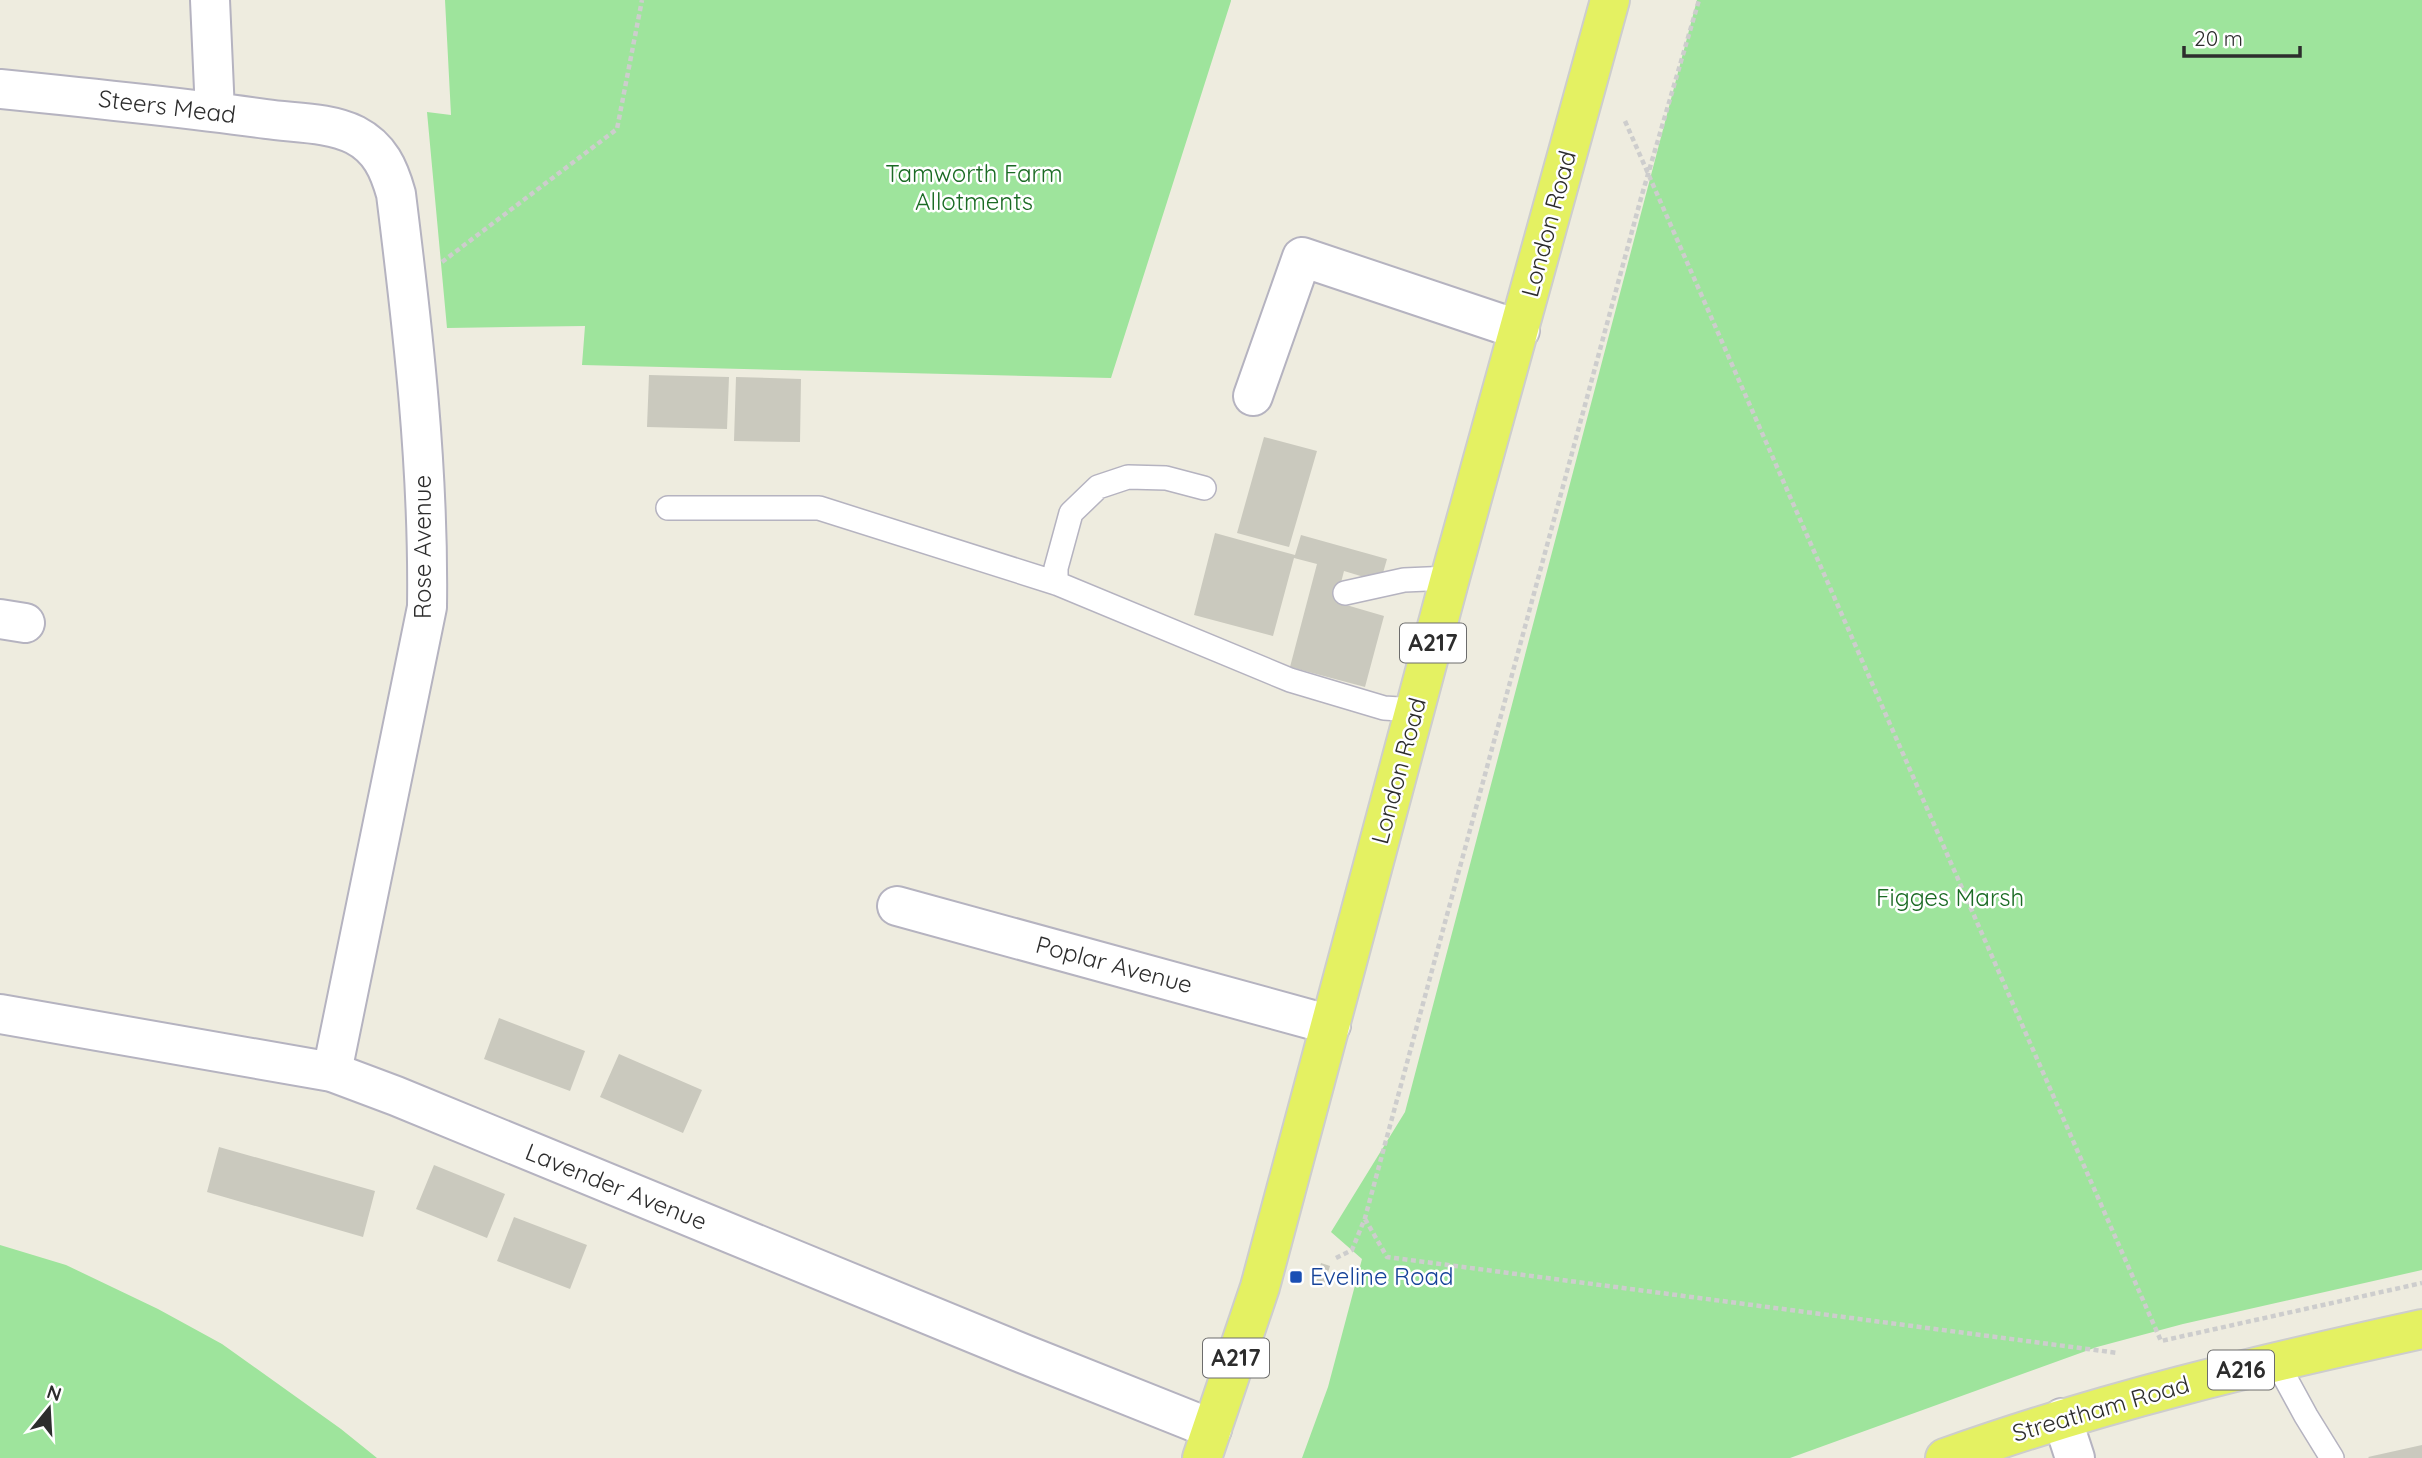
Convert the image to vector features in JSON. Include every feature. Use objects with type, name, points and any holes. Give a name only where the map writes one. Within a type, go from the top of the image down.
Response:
[{"type":"main road","name":"London Road","points":[[1207,1443],[1260,1287],[1450,578],[1610,0]]},
{"type":"main road","name":"Streatham Road","points":[[1945,1458],[2062,1418],[2276,1361],[2422,1329]]},
{"type":"street","points":[[210,0],[215,112]]},
{"type":"street","name":"Steers Mead","points":[[0,89],[334,128]]},
{"type":"street","name":"Rose Avenue","points":[[332,1072],[427,607],[428,537],[420,411],[396,194],[382,157],[369,144],[334,128]]},
{"type":"street","points":[[1253,396],[1302,257],[1520,330]]},
{"type":"street","name":"Poplar Avenue","points":[[897,906],[1331,1025]]},
{"type":"street","name":"Lavender Avenue","points":[[0,1014],[332,1072],[727,1233],[1207,1443]]},
{"type":"street","points":[[2062,1418],[2075,1458]]},
{"type":"lane","points":[[1056,583],[1056,568],[1071,513],[1098,488],[1128,477],[1166,478],[1204,488]]},
{"type":"lane","points":[[668,508],[819,508],[1056,583],[1290,680],[1384,708],[1415,710]]},
{"type":"lane","points":[[1345,593],[1404,579],[1419,581],[1450,578]]},
{"type":"lane","points":[[2276,1361],[2332,1458]]},
{"type":"path","points":[[408,288],[617,129],[642,0]]},
{"type":"path","points":[[1336,1258],[1352,1250],[1365,1218],[1649,173],[1699,0]]},
{"type":"path","points":[[1625,121],[2161,1341],[2422,1283]]},
{"type":"path","points":[[1365,1218],[1387,1257],[2118,1353]]},
{"type":"green space","name":"Tamworth Farm Allotments","points":[[445,0],[1231,1],[1111,378],[582,365],[585,326],[447,328],[427,112],[451,115]]},
{"type":"green space","name":"Figges Marsh","points":[[1697,0],[2422,0],[2422,1270],[2183,1324],[2097,1347],[1790,1458],[1302,1458],[1328,1387],[1362,1259],[1331,1232],[1405,1112]]},
{"type":"green space","points":[[0,1245],[66,1265],[158,1309],[222,1344],[377,1458],[0,1458]]},
{"type":"building","points":[[649,375],[729,377],[727,429],[647,427]]},
{"type":"building","points":[[736,377],[801,379],[800,442],[734,441]]},
{"type":"building","points":[[1264,437],[1317,451],[1289,547],[1237,533]]},
{"type":"building","points":[[1215,533],[1295,555],[1301,535],[1387,559],[1383,573],[1364,577],[1344,571],[1336,602],[1384,616],[1365,687],[1290,667],[1317,564],[1294,558],[1273,636],[1194,615]]},
{"type":"building","points":[[499,1018],[585,1051],[570,1091],[484,1059]]},
{"type":"building","points":[[619,1054],[702,1090],[683,1133],[600,1097]]},
{"type":"building","points":[[219,1147],[375,1191],[363,1237],[207,1192]]},
{"type":"building","points":[[434,1165],[505,1194],[487,1238],[416,1209]]},
{"type":"building","points":[[514,1217],[587,1245],[570,1289],[497,1261]]},
{"type":"building","points":[[1321,1263],[1330,1266],[1323,1288],[1315,1286]]},
{"type":"building","points":[[2422,1445],[2422,1458],[2368,1457]]},
{"type":"place","name":"Eveline Road","points":[[1296,1277]]}]
